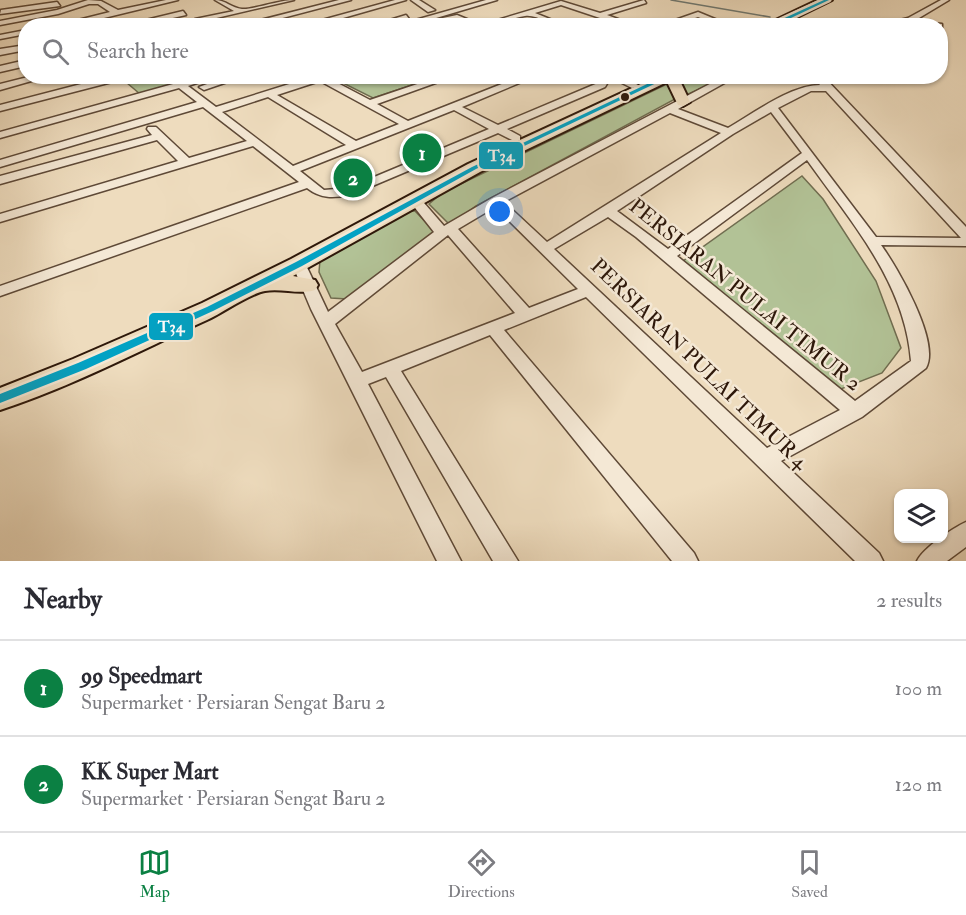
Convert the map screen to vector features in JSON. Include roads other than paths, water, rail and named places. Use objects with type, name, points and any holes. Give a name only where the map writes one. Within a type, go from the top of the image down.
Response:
[{"type":"highway","points":[[786,18],[827,0]]},
{"type":"highway","points":[[800,18],[840,0]]},
{"type":"highway","points":[[0,399],[140,341],[256,286],[302,255],[516,138],[621,84]]},
{"type":"highway","points":[[581,117],[624,84]]},
{"type":"highway","points":[[0,384],[133,330],[272,263],[302,255],[653,84]]},
{"type":"highway","points":[[674,84],[683,102]]},
{"type":"highway","points":[[256,286],[285,282],[307,285]]},
{"type":"street","points":[[4,0],[0,13],[38,6],[99,2],[117,14]]},
{"type":"street","points":[[96,18],[175,0]]},
{"type":"street","points":[[218,0],[240,11]]},
{"type":"street","points":[[218,18],[291,0]]},
{"type":"street","points":[[275,18],[348,0]]},
{"type":"street","points":[[334,18],[403,0]]},
{"type":"street","points":[[402,18],[431,10],[414,0]]},
{"type":"street","points":[[432,18],[494,0]]},
{"type":"street","points":[[929,0],[943,1]]},
{"type":"street","points":[[164,1],[192,18]]},
{"type":"street","points":[[913,18],[924,14],[943,1]]},
{"type":"street","points":[[29,18],[88,2]]},
{"type":"street","points":[[601,15],[644,2]]},
{"type":"street","points":[[509,18],[561,3],[610,18]]},
{"type":"street","points":[[72,18],[109,8]]},
{"type":"street","points":[[526,12],[542,18]]},
{"type":"street","points":[[164,18],[183,13]]},
{"type":"street","points":[[452,13],[461,18]]},
{"type":"street","points":[[439,18],[452,13],[468,18]]},
{"type":"street","points":[[686,18],[698,14],[708,18]]},
{"type":"street","points":[[47,15],[51,18]]},
{"type":"street","points":[[0,23],[18,20]]},
{"type":"street","points":[[0,37],[18,34]]},
{"type":"street","points":[[0,52],[18,49]]},
{"type":"street","points":[[0,69],[18,65]]},
{"type":"street","points":[[0,87],[18,83]]},
{"type":"street","points":[[12,84],[25,102]]},
{"type":"street","points":[[185,88],[195,84]]},
{"type":"street","points":[[0,108],[121,86],[185,88],[204,84]]},
{"type":"street","points":[[215,111],[302,84]]},
{"type":"street","points":[[336,84],[408,125]]},
{"type":"street","points":[[369,104],[428,84]]},
{"type":"street","points":[[292,170],[510,84]]},
{"type":"street","points":[[185,88],[321,193],[343,194],[500,129],[618,84]]},
{"type":"street","points":[[326,322],[446,231],[496,201],[718,84]]},
{"type":"street","points":[[824,84],[966,235]]},
{"type":"street","points":[[0,135],[121,86]]},
{"type":"street","points":[[546,248],[608,211],[729,132],[805,90],[828,88]]},
{"type":"street","points":[[271,94],[356,146]]},
{"type":"street","points":[[0,164],[204,103]]},
{"type":"street","points":[[455,107],[516,138]]},
{"type":"street","points":[[765,459],[855,412],[905,377],[920,363],[920,340],[898,282],[871,241],[773,108]]},
{"type":"street","points":[[668,109],[729,132]]},
{"type":"street","points":[[144,121],[186,162]]},
{"type":"street","points":[[0,180],[159,136]]},
{"type":"street","points":[[0,218],[255,142]]},
{"type":"street","points":[[668,256],[808,154]]},
{"type":"street","points":[[0,291],[309,183]]},
{"type":"street","points":[[414,199],[526,315]]},
{"type":"street","name":"PERSIARAN PULAI TIMUR 4","points":[[496,201],[870,561]]},
{"type":"street","name":"PERSIARAN PULAI TIMUR 2","points":[[608,211],[668,256],[855,412]]},
{"type":"street","points":[[871,241],[966,242]]},
{"type":"street","points":[[302,255],[307,285],[412,494],[449,561]]},
{"type":"street","points":[[357,381],[589,290]]},
{"type":"street","points":[[493,328],[686,561]]},
{"type":"street","points":[[390,369],[506,561]]},
{"type":"street","points":[[929,561],[966,534]]},
{"type":"waterway","points":[[671,0],[770,17]]},
{"type":"place","name":"99 Speedmart","points":[[422,153]]},
{"type":"place","name":"KK Super Mart","points":[[353,178]]}]
